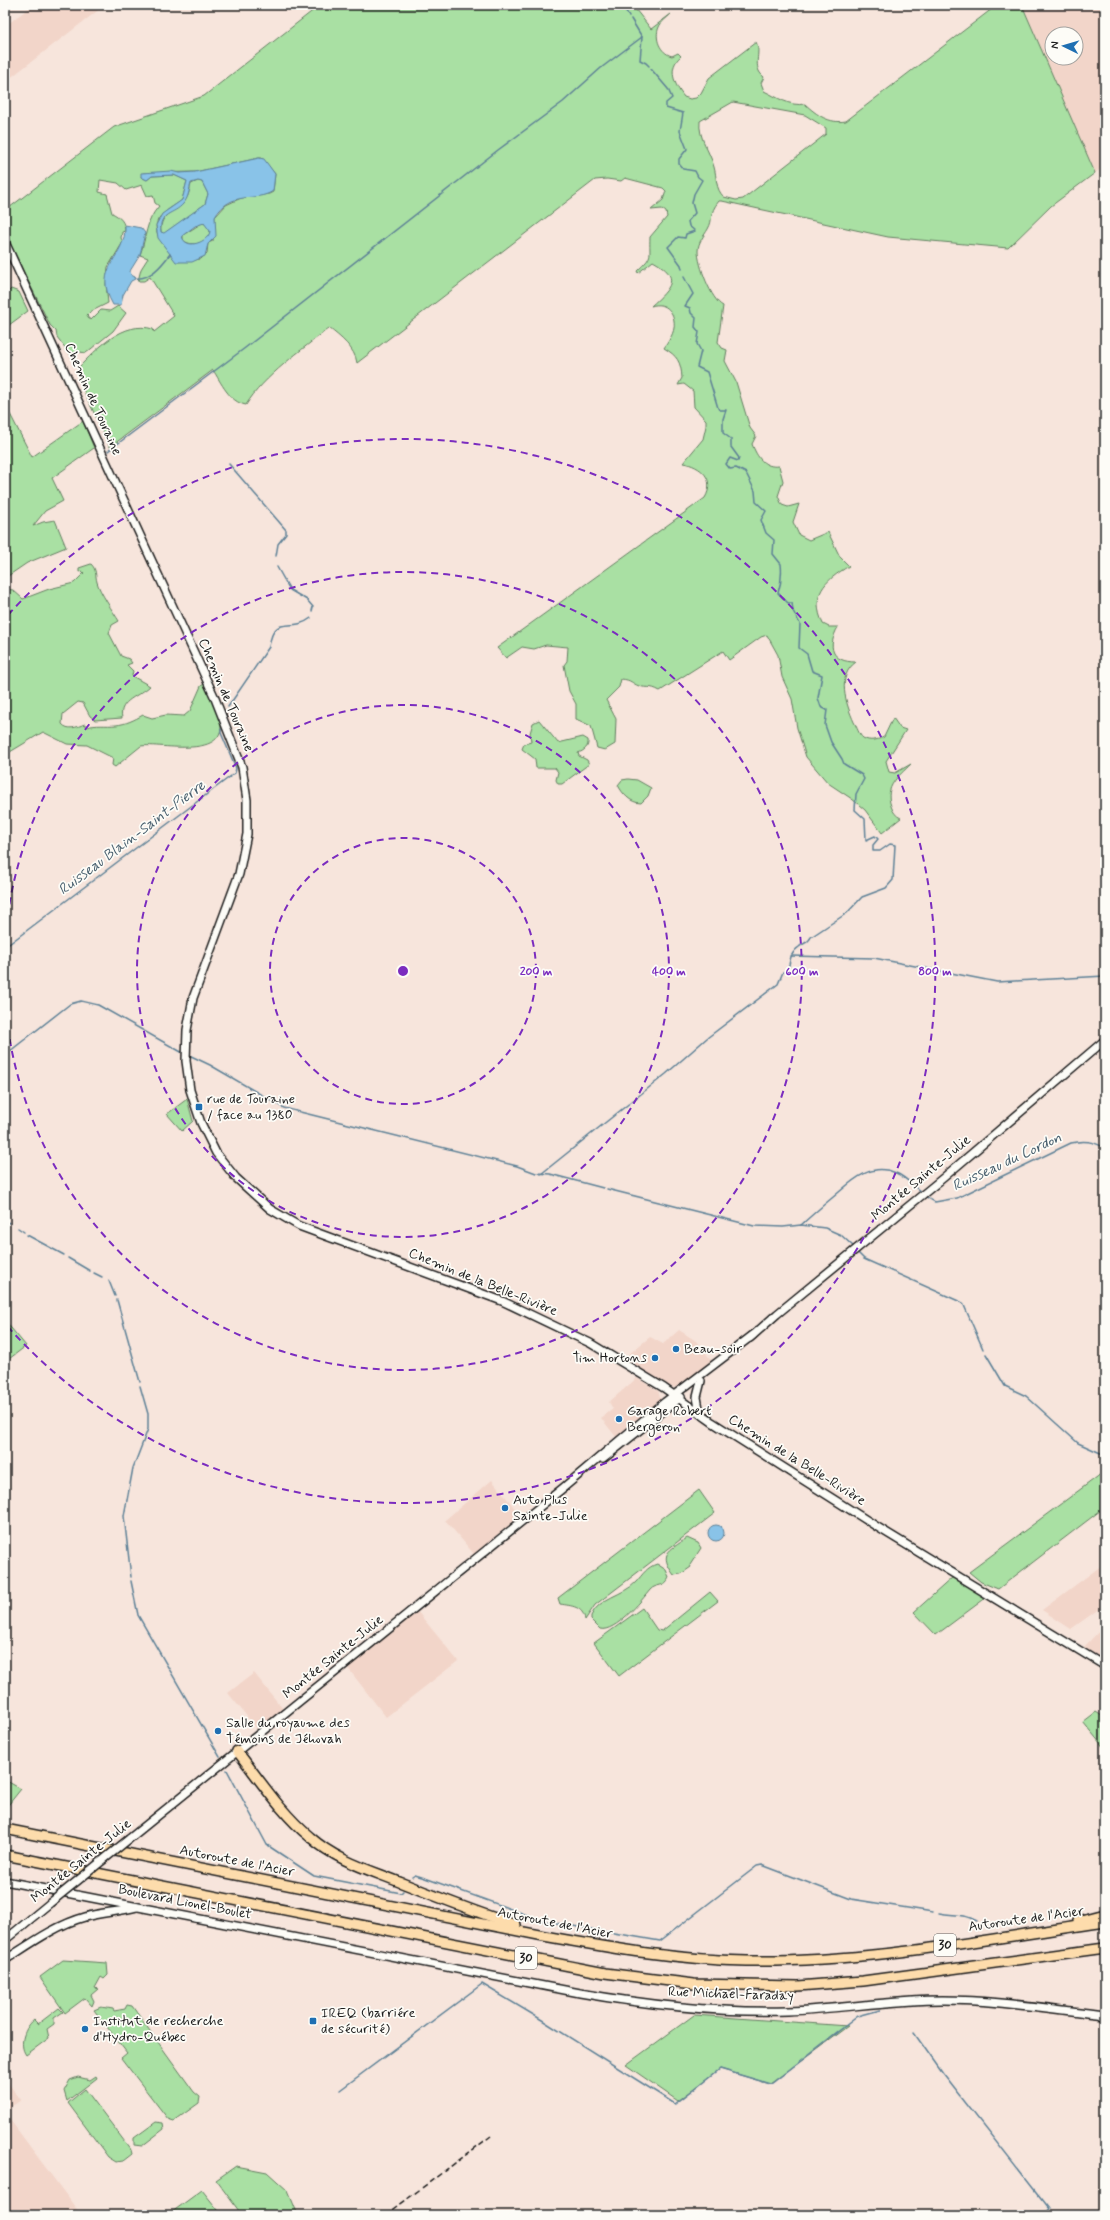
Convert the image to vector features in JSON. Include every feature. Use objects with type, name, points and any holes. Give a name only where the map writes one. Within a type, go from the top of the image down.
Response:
[{"type":"highway","points":[[237,1751],[294,1823],[310,1838],[335,1856],[474,1912],[560,1939]]},
{"type":"highway","name":"Autoroute de l'Acier","points":[[5,1829],[560,1939],[668,1956],[732,1961],[782,1961],[865,1955],[1105,1922]]},
{"type":"highway","name":"30","points":[[5,1855],[604,1973],[694,1984],[774,1986],[846,1982],[1105,1948]]},
{"type":"highway","points":[[1032,1932],[1105,1914]]},
{"type":"street","name":"Chemin de Touraine","points":[[5,242],[214,696],[236,748],[243,773],[248,813],[244,855],[236,882],[195,991],[188,1023],[186,1059],[192,1097],[209,1140],[236,1178],[270,1208]]},
{"type":"street","name":"Montée Sainte-Julie","points":[[5,1940],[753,1335],[926,1192],[1105,1040]]},
{"type":"street","name":"Chemin de la Belle-Rivière","points":[[270,1208],[306,1228],[441,1277],[528,1312],[590,1343],[879,1528],[1105,1666]]},
{"type":"street","name":"Montée Sainte-Julie","points":[[676,1397],[701,1381],[753,1335]]},
{"type":"street","points":[[700,1414],[697,1395],[701,1381]]},
{"type":"street","name":"Boulevard Lionel-Boulet","points":[[5,1881],[360,1950]]},
{"type":"street","points":[[5,1960],[46,1934],[72,1921],[95,1914],[139,1906]]},
{"type":"street","name":"Rue Michael-Faraday","points":[[360,1950],[580,1993],[672,2006],[784,2011],[903,2002],[953,2000],[998,2003],[1105,2015]]},
{"type":"shaded area","points":[[33,5],[105,5],[5,82],[5,26]]},
{"type":"shaded area","points":[[1022,5],[1105,5],[1105,166],[1095,173],[1049,66],[1084,66],[1084,26],[1044,26],[1044,56]]},
{"type":"shaded area","points":[[679,1330],[696,1341],[712,1361],[678,1388],[668,1386],[624,1358],[650,1337],[663,1344]]},
{"type":"shaded area","points":[[637,1378],[658,1391],[661,1399],[617,1438],[601,1418],[613,1409],[609,1402]]},
{"type":"shaded area","points":[[492,1480],[521,1516],[474,1554],[445,1520]]},
{"type":"shaded area","points":[[1105,1563],[1105,1617],[1099,1609],[1071,1629],[1042,1610]]},
{"type":"shaded area","points":[[417,1611],[458,1661],[386,1717],[347,1667]]},
{"type":"shaded area","points":[[1105,1625],[1105,1661],[1084,1647]]},
{"type":"shaded area","points":[[254,1673],[283,1709],[258,1730],[228,1693]]},
{"type":"shaded area","points":[[5,2079],[21,2100],[5,2111]]},
{"type":"shaded area","points":[[5,2113],[81,2215],[5,2215]]},
{"type":"green space","points":[[320,5],[632,5],[651,29],[671,14],[659,27],[657,36],[659,44],[664,52],[672,56],[678,53],[681,56],[674,66],[673,71],[677,87],[684,97],[690,99],[696,98],[701,93],[709,78],[756,42],[758,46],[757,64],[760,73],[764,77],[761,83],[764,91],[789,103],[799,105],[805,104],[824,118],[840,122],[846,121],[997,5],[1022,5],[1044,56],[1044,66],[1049,66],[1095,173],[1051,206],[1008,248],[888,237],[719,201],[713,209],[710,225],[698,248],[700,264],[706,281],[714,297],[723,306],[718,342],[722,348],[727,350],[725,361],[736,382],[750,428],[756,436],[752,444],[754,449],[762,461],[769,465],[779,466],[783,481],[778,496],[782,505],[788,507],[799,504],[793,522],[799,535],[809,540],[828,532],[840,557],[849,566],[826,583],[819,597],[819,614],[823,624],[829,627],[838,627],[832,647],[836,656],[841,659],[856,662],[846,675],[844,690],[851,715],[862,737],[876,740],[884,737],[893,718],[900,728],[906,730],[886,761],[889,772],[895,773],[911,764],[897,778],[889,793],[891,806],[896,815],[901,818],[882,833],[865,810],[852,799],[828,783],[806,757],[797,728],[792,699],[782,677],[778,655],[767,635],[761,637],[729,660],[723,651],[660,691],[653,688],[639,686],[625,679],[621,679],[619,687],[606,700],[616,719],[615,744],[605,750],[597,748],[591,726],[576,719],[576,704],[569,691],[564,665],[567,661],[568,647],[546,645],[534,649],[522,647],[506,658],[497,648],[705,498],[708,491],[708,479],[705,474],[696,467],[683,463],[703,439],[706,420],[694,407],[693,391],[684,384],[678,385],[682,378],[681,367],[678,360],[664,348],[674,328],[672,313],[661,305],[651,306],[664,294],[670,283],[670,278],[668,272],[653,261],[638,273],[637,271],[650,256],[650,237],[667,217],[666,212],[662,209],[651,210],[663,200],[666,191],[663,188],[625,178],[621,181],[607,179],[595,180],[357,363],[356,358],[350,348],[329,328],[296,354],[262,384],[246,405],[230,396],[222,386],[213,370],[110,447],[82,387],[84,386],[79,380],[78,368],[102,345],[121,332],[142,327],[153,329],[154,332],[174,316],[150,277],[144,281],[138,281],[141,269],[148,258],[140,255],[147,229],[154,212],[159,206],[155,203],[153,195],[147,196],[142,185],[126,190],[118,183],[100,180],[99,192],[107,194],[112,213],[122,220],[125,231],[122,232],[121,238],[123,242],[108,267],[106,284],[108,303],[87,315],[91,320],[101,310],[110,311],[118,306],[126,313],[113,331],[86,353],[80,352],[70,354],[57,337],[56,331],[50,325],[5,234],[5,211],[114,127],[204,96]],"holes":[[[733,102],[805,115],[826,128],[826,134],[743,199],[736,200],[724,197],[721,194],[712,161],[702,139],[700,121]],[[262,158],[275,174],[273,192],[269,194],[241,198],[226,205],[215,217],[213,241],[208,243],[207,253],[201,259],[177,262],[160,239],[156,226],[158,219],[182,200],[187,181],[174,175],[152,176],[147,180],[141,177],[143,173],[195,172]]]},
{"type":"green space","points":[[198,181],[202,182],[208,194],[205,204],[164,234],[161,232],[163,220],[170,212],[183,203],[188,196],[191,184]]},
{"type":"green space","points":[[202,223],[206,224],[210,231],[207,239],[195,244],[191,244],[183,240],[183,235]]},
{"type":"green space","points":[[11,289],[19,292],[28,311],[5,328],[5,295]]},
{"type":"green space","points":[[10,414],[32,457],[83,421],[94,448],[52,478],[63,501],[45,511],[33,526],[43,522],[55,520],[66,547],[27,563],[5,578],[5,415]]},
{"type":"green space","points":[[91,564],[95,570],[97,582],[101,591],[119,621],[112,625],[109,633],[121,656],[129,659],[132,663],[127,665],[133,671],[132,676],[150,686],[126,703],[123,707],[122,718],[95,720],[90,716],[83,703],[78,702],[63,714],[62,724],[70,728],[85,724],[87,727],[130,722],[143,715],[152,718],[166,715],[184,716],[190,711],[201,686],[204,684],[220,718],[220,731],[215,740],[205,745],[192,747],[141,746],[115,767],[112,765],[113,758],[87,745],[67,744],[43,732],[5,755],[5,589],[13,590],[23,599],[49,589],[74,583],[84,573],[82,571],[79,572],[79,568]]},
{"type":"green space","points":[[539,720],[558,743],[583,737],[588,740],[588,745],[586,748],[578,753],[579,756],[587,760],[589,764],[562,784],[558,784],[556,780],[558,772],[555,768],[536,768],[535,759],[522,749],[524,744],[531,742],[530,733],[533,723]]},
{"type":"green space","points":[[622,780],[637,780],[651,788],[648,796],[641,803],[637,803],[630,799],[624,794],[618,785]]},
{"type":"green space","points":[[187,1099],[193,1121],[182,1131],[167,1114]]},
{"type":"green space","points":[[6,1322],[26,1346],[5,1362],[5,1323]]},
{"type":"green space","points":[[1105,1470],[1105,1507],[998,1589],[981,1582],[969,1572],[1097,1477]]},
{"type":"green space","points":[[699,1490],[715,1513],[595,1605],[585,1620],[584,1615],[579,1609],[573,1606],[560,1604],[558,1598]]},
{"type":"green space","points":[[687,1538],[698,1543],[701,1548],[690,1565],[691,1567],[681,1574],[674,1575],[669,1568],[666,1557],[671,1550]]},
{"type":"green space","points":[[657,1564],[666,1570],[669,1577],[666,1583],[652,1588],[628,1615],[613,1626],[606,1629],[600,1629],[591,1620],[591,1616],[600,1605],[631,1587],[648,1569]]},
{"type":"green space","points":[[953,1577],[987,1597],[936,1635],[914,1612]]},
{"type":"green space","points":[[710,1592],[718,1601],[619,1676],[594,1643],[642,1608],[657,1630],[662,1631]]},
{"type":"green space","points":[[1096,1712],[1105,1718],[1105,1749],[1083,1722]]},
{"type":"green space","points":[[5,1780],[21,1789],[5,1809]]},
{"type":"green space","points":[[63,1960],[107,1963],[108,1975],[104,1979],[101,1977],[95,1988],[98,1989],[91,1995],[94,2001],[92,2006],[85,1998],[65,2013],[40,1977]]},
{"type":"green space","points":[[127,2005],[132,2006],[194,2092],[200,2097],[199,2103],[174,2121],[168,2119],[121,2058],[127,2053],[94,2010],[101,2007],[113,2009],[114,2011],[125,2009]]},
{"type":"green space","points":[[59,2008],[63,2012],[54,2018],[54,2024],[47,2029],[49,2038],[26,2055],[23,2046],[25,2031],[34,2020],[38,2024]]},
{"type":"green space","points":[[694,2015],[848,2026],[770,2084],[720,2069],[678,2101],[626,2065]]},
{"type":"green space","points":[[96,2076],[97,2078],[67,2101],[64,2091],[70,2080],[78,2077],[90,2080]]},
{"type":"green space","points":[[85,2089],[131,2150],[132,2154],[123,2161],[116,2162],[108,2157],[68,2103]]},
{"type":"green space","points":[[156,2122],[163,2123],[164,2129],[142,2146],[134,2145],[134,2138]]},
{"type":"green space","points":[[236,2166],[267,2172],[288,2191],[298,2215],[242,2215],[216,2180]]},
{"type":"green space","points":[[202,2190],[222,2215],[168,2215]]},
{"type":"water","points":[[259,158],[264,159],[275,174],[273,191],[259,196],[236,200],[221,208],[215,217],[216,236],[208,244],[205,256],[192,262],[176,262],[158,238],[156,225],[162,214],[182,200],[187,181],[174,175],[152,176],[147,180],[141,177],[141,173],[171,171],[179,173],[195,172]],"holes":[[[198,181],[202,182],[208,194],[205,204],[164,233],[161,232],[164,217],[179,208],[185,202],[191,183]],[[204,223],[210,231],[206,239],[192,244],[184,241],[182,236],[195,226]]]},
{"type":"water","points":[[125,225],[141,228],[145,233],[140,255],[130,271],[131,275],[135,277],[135,279],[131,281],[123,295],[121,305],[113,305],[107,292],[106,281],[108,272],[121,246]]},
{"type":"water","points":[[713,1525],[719,1525],[724,1530],[722,1539],[719,1541],[713,1541],[708,1536],[708,1530]]},
{"type":"waterway","points":[[622,5],[629,16]]},
{"type":"waterway","points":[[631,19],[642,37],[640,60],[649,66]]},
{"type":"waterway","points":[[108,451],[245,348],[498,150],[563,102],[601,68],[642,37]]},
{"type":"waterway","points":[[651,69],[668,89],[672,98],[666,103],[666,108],[683,113],[680,131],[687,149],[679,159],[679,164],[683,169],[695,171],[698,177],[702,180],[694,194],[692,203],[695,213],[688,221],[689,226],[695,231],[686,234],[685,238],[678,237],[668,247],[681,265],[682,269]]},
{"type":"waterway","points":[[135,278],[146,277],[151,274],[170,254]]},
{"type":"waterway","points":[[541,1174],[666,1074],[707,1038],[778,984],[783,972],[788,970],[791,957],[796,949],[847,913],[862,897],[886,888],[893,880],[895,845],[890,844],[880,851],[873,851],[873,845],[878,839],[875,836],[866,840],[865,819],[855,810],[856,794],[864,779],[862,775],[844,764],[831,742],[825,725],[827,710],[821,707],[818,698],[822,675],[812,671],[807,654],[799,648],[800,624],[793,611],[792,603],[788,603],[778,593],[781,578],[781,564],[773,554],[774,540],[766,533],[761,520],[766,511],[756,502],[755,491],[746,473],[736,468],[730,469],[726,464],[730,458],[738,461],[739,458],[731,447],[731,439],[723,433],[723,419],[726,410],[720,410],[718,408],[707,372],[697,367],[701,351],[697,344],[699,332],[695,327],[696,318],[691,313],[690,308],[685,306],[693,294],[684,277]]},
{"type":"waterway","name":"Ruisseau Blain-Saint-Pierre","points":[[229,464],[286,530],[286,534],[278,544],[276,556]]},
{"type":"waterway","name":"Ruisseau Blain-Saint-Pierre","points":[[277,567],[290,590],[307,600],[313,607],[312,611]]},
{"type":"waterway","name":"Ruisseau Blain-Saint-Pierre","points":[[228,707],[269,647],[271,636],[275,630],[284,625],[297,624],[311,618]]},
{"type":"waterway","name":"Ruisseau Blain-Saint-Pierre","points":[[5,947],[235,773],[236,768],[221,733],[221,729]]},
{"type":"waterway","points":[[791,956],[874,958],[997,982],[1105,976]]},
{"type":"waterway","points":[[5,1055],[70,1004],[81,1001],[98,1005],[183,1053]]},
{"type":"waterway","points":[[189,1055],[210,1065],[284,1108],[517,1166],[536,1173],[550,1174],[603,1188]]},
{"type":"waterway","name":"Ruisseau du Cordon","points":[[925,1196],[935,1202],[957,1198],[1071,1143],[1088,1142],[1105,1148]]},
{"type":"waterway","name":"Ruisseau du Cordon","points":[[801,1225],[853,1180],[869,1172],[887,1170],[896,1173],[906,1179],[921,1192]]},
{"type":"waterway","points":[[607,1189],[754,1226],[783,1227],[801,1225],[825,1228],[841,1235],[854,1247]]},
{"type":"waterway","points":[[5,1221],[9,1223]]},
{"type":"waterway","points":[[18,1228],[24,1232]]},
{"type":"waterway","points":[[27,1235],[64,1255]]},
{"type":"waterway","points":[[857,1252],[864,1259],[963,1303],[983,1349]]},
{"type":"waterway","points":[[68,1258],[90,1271]]},
{"type":"waterway","points":[[94,1273],[102,1277]]},
{"type":"waterway","points":[[109,1281],[115,1296]]},
{"type":"waterway","points":[[117,1300],[140,1382]]},
{"type":"waterway","points":[[986,1354],[1005,1386],[1026,1396],[1078,1443],[1105,1455]]},
{"type":"waterway","points":[[131,1577],[124,1516],[133,1468],[148,1429],[148,1414],[140,1386]]},
{"type":"waterway","points":[[131,1581],[138,1615],[220,1757]]},
{"type":"waterway","points":[[227,1770],[267,1845],[314,1876],[401,1893],[403,1891]]},
{"type":"waterway","points":[[412,1877],[415,1875],[425,1878],[544,1921],[660,1941],[757,1866],[762,1865],[851,1899],[933,1912]]},
{"type":"waterway","points":[[939,1913],[963,1916],[977,1921]]},
{"type":"waterway","points":[[340,2090],[482,1984],[675,2104],[720,2069],[771,2084],[858,2016],[880,2010]]},
{"type":"waterway","points":[[914,2033],[943,2074],[1048,2208],[1039,2215]]},
{"type":"railway","points":[[386,2215],[491,2136]]},
{"type":"place","name":"rue de Touraine / face au 1380","points":[[199,1107]]},
{"type":"place","name":"Beau-soir","points":[[676,1349]]},
{"type":"place","name":"Tim Hortons","points":[[655,1358]]},
{"type":"place","name":"Garage Robert Bergeron","points":[[619,1419]]},
{"type":"place","name":"Auto Plus Sainte-Julie","points":[[505,1508]]},
{"type":"place","name":"Salle du royaume des Témoins de Jéhovah","points":[[218,1731]]},
{"type":"place","name":"IREQ (barriére de sécurité)","points":[[313,2021]]},
{"type":"place","name":"Institut de recherche d'Hydro-Québec","points":[[85,2029]]}]
